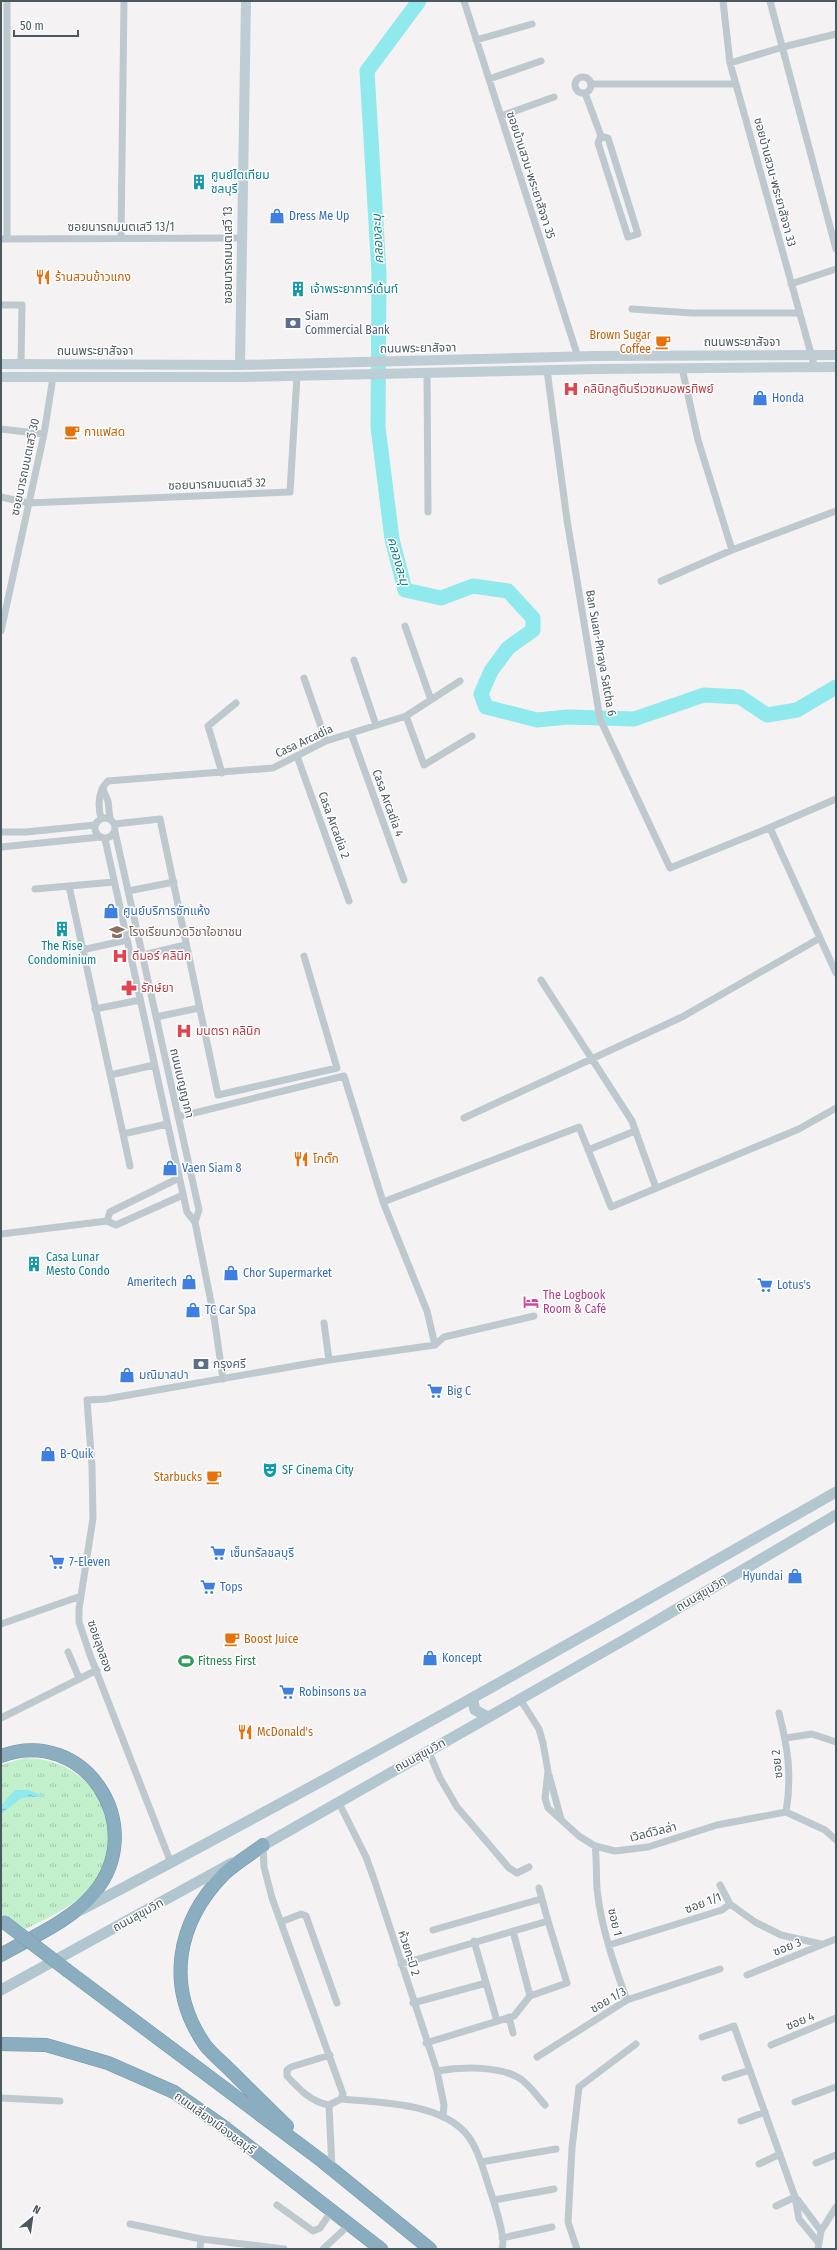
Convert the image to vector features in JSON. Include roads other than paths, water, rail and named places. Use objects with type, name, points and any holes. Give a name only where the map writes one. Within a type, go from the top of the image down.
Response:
[{"type":"highway","points":[[1,1756],[31,1751],[47,1752],[66,1759],[88,1773],[108,1803],[113,1816],[116,1833],[115,1846],[111,1862],[94,1893],[68,1916]]},
{"type":"highway","points":[[263,1845],[226,1873],[203,1899],[192,1917],[182,1949],[181,1988],[192,2022],[206,2046],[327,2165]]},
{"type":"highway","name":"ถนนสุขุมวิท","points":[[1,1955],[68,1916]]},
{"type":"highway","points":[[2,1921],[327,2165],[430,2249]]},
{"type":"highway","name":"ถนนเลี่ยงเมืองชลบุรี","points":[[1,2044],[46,2045],[108,2063],[174,2092],[224,2127],[331,2212],[381,2249]]},
{"type":"main road","name":"ซอยนารถมนตเสวี 13","points":[[240,365],[246,1]]},
{"type":"main road","name":"ถนนพระยาสัจจา","points":[[1,364],[240,365],[628,356],[836,355]]},
{"type":"main road","points":[[628,356],[629,369]]},
{"type":"main road","name":"ถนนพระยาสัจจา","points":[[1,377],[297,376],[427,372],[836,367]]},
{"type":"main road","name":"ถนนสุขุมวิท","points":[[68,1916],[172,1862],[475,1696],[836,1492]]},
{"type":"main road","name":"ถนนสุขุมวิท","points":[[1,1990],[263,1845],[338,1801],[631,1636],[836,1515]]},
{"type":"main road","points":[[475,1696],[473,1701],[475,1710],[488,1717]]},
{"type":"street","points":[[4,239],[7,1]]},
{"type":"street","points":[[121,238],[124,1]]},
{"type":"street","name":"ซอยบ้านสวน-พระยาสัจจา 35","points":[[464,1],[578,357]]},
{"type":"street","name":"ซอยบ้านสวน-พระยาสัจจา 33","points":[[723,1],[730,64],[814,368]]},
{"type":"street","points":[[770,1],[836,249]]},
{"type":"street","points":[[476,40],[532,24]]},
{"type":"street","points":[[730,64],[783,47],[836,34]]},
{"type":"street","points":[[489,79],[541,61]]},
{"type":"street","points":[[581,76],[587,77],[591,84],[589,90],[585,93],[579,92],[575,88],[576,79],[581,76]]},
{"type":"street","points":[[591,84],[736,84]]},
{"type":"street","points":[[585,93],[601,136],[598,142],[628,237],[638,234],[608,138],[601,136]]},
{"type":"street","points":[[501,116],[554,98]]},
{"type":"street","points":[[609,177],[619,174]]},
{"type":"street","name":"ซอยนารถมนตเสวี 13/1","points":[[4,239],[241,238]]},
{"type":"street","points":[[791,284],[836,268]]},
{"type":"street","points":[[1,305],[22,305],[21,364]]},
{"type":"street","points":[[632,309],[692,313],[799,313]]},
{"type":"street","points":[[682,368],[698,440],[732,550]]},
{"type":"street","name":"Ban Suan-Phraya Satcha 6","points":[[547,370],[567,520],[598,707],[603,726],[670,868],[770,828],[836,799]]},
{"type":"street","points":[[427,372],[428,512]]},
{"type":"street","name":"ซอยนารถมนตเสวี 32","points":[[28,503],[290,492],[297,376]]},
{"type":"street","name":"ซอยนารถมนตเสวี 30","points":[[1,631],[44,434],[53,377]]},
{"type":"street","points":[[1,429],[44,434]]},
{"type":"street","points":[[1,497],[28,503]]},
{"type":"street","points":[[661,581],[732,550],[836,511]]},
{"type":"street","points":[[405,626],[431,700]]},
{"type":"street","points":[[354,660],[376,725]]},
{"type":"street","points":[[304,678],[326,741]]},
{"type":"street","name":"Casa Arcadia","points":[[103,789],[103,785],[108,781],[273,768],[326,741],[406,716],[460,681]]},
{"type":"street","points":[[222,773],[208,726],[236,703]]},
{"type":"street","points":[[406,716],[424,766],[472,736]]},
{"type":"street","name":"Casa Arcadia 4","points":[[350,733],[404,880]]},
{"type":"street","name":"Casa Arcadia 2","points":[[297,756],[349,901]]},
{"type":"street","points":[[101,819],[98,802],[103,789]]},
{"type":"street","points":[[1,847],[111,837],[115,832],[108,801],[103,789]]},
{"type":"street","points":[[101,819],[113,822],[160,819],[174,882],[185,945],[218,1095],[337,1068],[304,956]]},
{"type":"street","points":[[1,832],[26,832],[95,825],[101,819]]},
{"type":"street","points":[[95,825],[96,832],[102,838]]},
{"type":"street","points":[[770,828],[836,973]]},
{"type":"street","points":[[26,832],[27,845]]},
{"type":"street","name":"ถนนเบญญาภา","points":[[115,832],[199,1210],[195,1222]]},
{"type":"street","name":"ถนนเบญญาภา","points":[[102,838],[114,882],[187,1212],[195,1222],[214,1318],[223,1380]]},
{"type":"street","points":[[34,889],[114,882]]},
{"type":"street","points":[[128,891],[174,882]]},
{"type":"street","points":[[69,886],[130,1166]]},
{"type":"street","points":[[464,1118],[682,1017],[820,938]]},
{"type":"street","points":[[82,950],[127,940]]},
{"type":"street","points":[[143,955],[185,945]]},
{"type":"street","points":[[135,976],[146,974]]},
{"type":"street","points":[[541,980],[632,1121],[656,1188]]},
{"type":"street","points":[[95,1009],[140,1000]]},
{"type":"street","points":[[156,1017],[199,1008]]},
{"type":"street","points":[[110,1076],[154,1065]]},
{"type":"street","points":[[178,1117],[344,1076],[383,1202],[428,1311],[435,1345]]},
{"type":"street","points":[[162,1101],[174,1099]]},
{"type":"street","points":[[383,1202],[579,1127],[611,1207],[799,1129],[836,1108]]},
{"type":"street","points":[[123,1134],[168,1124]]},
{"type":"street","points":[[588,1150],[636,1131]]},
{"type":"street","points":[[107,1221],[110,1212],[180,1178]]},
{"type":"street","points":[[1,1234],[107,1221],[116,1225],[183,1195]]},
{"type":"street","points":[[223,1380],[329,1360],[435,1345],[444,1337],[534,1316]]},
{"type":"street","points":[[324,1323],[329,1360]]},
{"type":"street","name":"ซอยลุงสอง","points":[[172,1862],[97,1670],[80,1622],[81,1596],[93,1518],[92,1466],[87,1400],[223,1380]]},
{"type":"street","points":[[1,1624],[81,1596]]},
{"type":"street","points":[[68,1652],[79,1678]]},
{"type":"street","points":[[1,1718],[97,1670]]},
{"type":"street","name":"เวิลด์วิลล่า","points":[[520,1699],[539,1729],[556,1808],[562,1821],[595,1846],[615,1852],[648,1847],[717,1825],[786,1812]]},
{"type":"street","name":"ซอย 2","points":[[779,1713],[786,1738],[791,1787],[786,1812]]},
{"type":"street","points":[[786,1738],[812,1734],[836,1742]]},
{"type":"street","points":[[428,1750],[440,1778],[457,1807],[509,1868],[517,1873],[529,1866]]},
{"type":"street","name":"ห้วยกะปิ 2","points":[[338,1801],[366,1857],[426,2043],[437,2071],[444,2105],[443,2117]]},
{"type":"street","points":[[786,1812],[825,1830],[836,1840]]},
{"type":"street","points":[[263,1845],[264,1867],[272,1898],[330,2055],[343,2094],[341,2100]]},
{"type":"street","name":"ซอย 1","points":[[595,1846],[597,1889],[613,1962],[627,2000]]},
{"type":"street","points":[[720,1885],[730,1904]]},
{"type":"street","points":[[426,2043],[514,2016],[530,1996],[567,1983],[539,1888]]},
{"type":"street","points":[[433,1930],[541,1898]]},
{"type":"street","name":"ซอย 1/1","points":[[609,1945],[722,1910],[730,1904],[755,1922],[781,1935],[821,1944]]},
{"type":"street","points":[[281,1922],[301,1914],[306,1916],[337,2003]]},
{"type":"street","points":[[401,1964],[474,1941],[548,1921]]},
{"type":"street","points":[[513,1931],[530,1996]]},
{"type":"street","name":"ซอย 3","points":[[747,1975],[836,1939]]},
{"type":"street","points":[[474,1941],[497,2021]]},
{"type":"street","name":"ซอย 1/3","points":[[537,2057],[627,2000],[720,1969]]},
{"type":"street","points":[[413,2002],[486,1983]]},
{"type":"street","points":[[509,2018],[513,2033]]},
{"type":"street","name":"ซอย 4","points":[[771,2044],[836,2018]]},
{"type":"street","points":[[702,2038],[734,2026],[795,2197],[799,2219],[818,2245]]},
{"type":"street","points":[[577,2249],[568,2222],[572,2148],[579,2087],[636,2044]]},
{"type":"street","points":[[330,2055],[291,2067],[287,2070],[287,2076],[307,2095],[320,2103],[329,2105],[341,2100],[406,2106],[443,2117],[460,2128],[472,2141],[494,2200],[502,2238],[502,2249]]},
{"type":"street","points":[[437,2071],[465,2068],[503,2072],[521,2079],[545,2106]]},
{"type":"street","points":[[725,2078],[750,2070]]},
{"type":"street","points":[[795,2102],[836,2086]]},
{"type":"street","points":[[1,2098],[60,2101]]},
{"type":"street","points":[[327,2165],[329,2105]]},
{"type":"street","points":[[741,2122],[765,2112]]},
{"type":"street","points":[[481,2162],[556,2149]]},
{"type":"street","points":[[759,2164],[780,2154]]},
{"type":"street","points":[[816,2163],[836,2155]]},
{"type":"street","points":[[494,2200],[554,2189]]},
{"type":"street","points":[[776,2206],[795,2197]]},
{"type":"street","points":[[795,2197],[808,2216],[821,2231]]},
{"type":"street","points":[[276,2205],[313,2231],[320,2228],[331,2212]]},
{"type":"street","points":[[818,2245],[821,2231],[836,2207]]},
{"type":"street","points":[[130,2224],[201,2239],[259,2248],[284,2249]]},
{"type":"street","points":[[323,2249],[349,2225]]},
{"type":"street","points":[[502,2238],[552,2227]]},
{"type":"street","points":[[200,2249],[201,2239]]},
{"type":"water","points":[[15,1790],[28,1790],[45,1796],[21,1798],[1,1814],[1,1806]]},
{"type":"waterway","name":"คลองละมุ","points":[[419,1],[367,71],[379,274],[378,427],[392,539],[405,590],[441,598],[473,586],[508,591],[533,618],[533,630],[508,648],[491,671],[481,694],[486,707],[537,720],[568,717],[634,719],[704,695],[740,697],[767,715],[797,710],[836,687]]},
{"type":"place","name":"ศูนย์ไตเทียม ชลบุรี","points":[[199,182]]},
{"type":"place","name":"Dress Me Up","points":[[277,216]]},
{"type":"place","name":"ร้านสวนข้าวแกง","points":[[43,277]]},
{"type":"place","name":"เจ้าพระยาการ์เด้นท์","points":[[298,289]]},
{"type":"place","name":"Siam Commercial Bank","points":[[293,323]]},
{"type":"place","name":"Brown Sugar Coffee","points":[[663,342]]},
{"type":"place","name":"คลินิกสูตินรีเวชหมอพรทิพย์","points":[[571,389]]},
{"type":"place","name":"Honda","points":[[760,398]]},
{"type":"place","name":"กาแฟสด","points":[[72,432]]},
{"type":"place","name":"ศูนย์บริการซักแห้ง","points":[[111,911]]},
{"type":"place","name":"The Rise Condominium","points":[[62,929]]},
{"type":"place","name":"โรงเรียนกวดวิชาใอชาชน","points":[[117,932]]},
{"type":"place","name":"ดีมอร์ คลินิก","points":[[120,956]]},
{"type":"place","name":"รักษ์ยา","points":[[129,988]]},
{"type":"place","name":"มนตรา คลินิก","points":[[184,1031]]},
{"type":"place","name":"โกตั๊ก","points":[[301,1159]]},
{"type":"place","name":"Vaen Siam 8","points":[[170,1168]]},
{"type":"place","name":"Casa Lunar Mesto Condo","points":[[34,1264]]},
{"type":"place","name":"Chor Supermarket","points":[[231,1273]]},
{"type":"place","name":"Ameritech","points":[[189,1282]]},
{"type":"place","name":"Lotus's","points":[[765,1285]]},
{"type":"place","name":"The Logbook Room & Café","points":[[531,1302]]},
{"type":"place","name":"TC Car Spa","points":[[193,1310]]},
{"type":"place","name":"กรุงศรี","points":[[201,1364]]},
{"type":"place","name":"มณิมาสปา","points":[[127,1375]]},
{"type":"place","name":"Big C","points":[[435,1391]]},
{"type":"place","name":"B-Quik","points":[[48,1454]]},
{"type":"place","name":"SF Cinema City","points":[[270,1470]]},
{"type":"place","name":"Starbucks","points":[[214,1477]]},
{"type":"place","name":"เซ็นทรัลชลบุรี","points":[[218,1553]]},
{"type":"place","name":"7-Eleven","points":[[57,1562]]},
{"type":"place","name":"Hyundai","points":[[795,1576]]},
{"type":"place","name":"Tops","points":[[208,1587]]},
{"type":"place","name":"Boost Juice","points":[[232,1639]]},
{"type":"place","name":"Koncept","points":[[430,1658]]},
{"type":"place","name":"Fitness First","points":[[186,1661]]},
{"type":"place","name":"Robinsons ชล","points":[[287,1692]]},
{"type":"place","name":"McDonald's","points":[[245,1732]]}]
